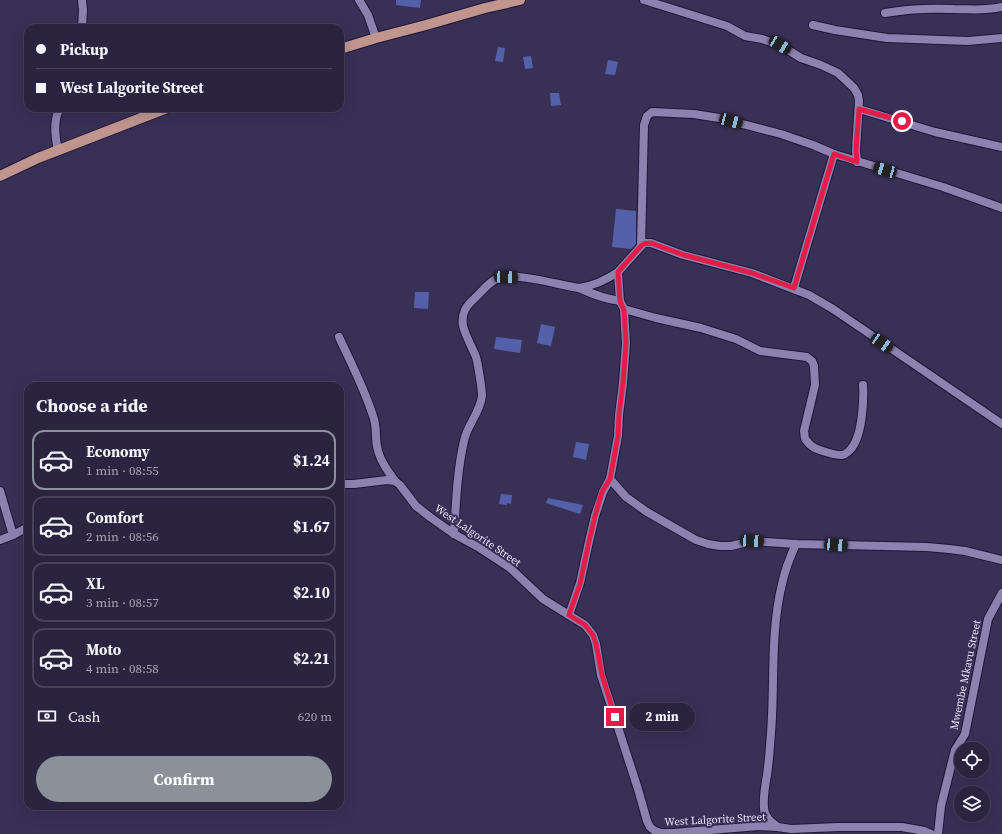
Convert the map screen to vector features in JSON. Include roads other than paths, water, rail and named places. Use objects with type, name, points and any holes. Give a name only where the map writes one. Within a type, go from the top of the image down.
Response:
[{"type":"main road","points":[[344,48],[485,8],[520,0]]},
{"type":"main road","points":[[0,176],[38,158],[157,112]]},
{"type":"street","points":[[82,0],[84,10],[82,24]]},
{"type":"street","points":[[359,0],[368,15],[376,38]]},
{"type":"street","points":[[644,0],[727,26],[745,36],[772,41],[801,58],[830,68],[842,76],[854,88],[858,95],[859,109],[856,150],[857,162]]},
{"type":"street","points":[[884,13],[907,10],[986,10],[1002,6],[1001,0]]},
{"type":"street","points":[[813,25],[887,38],[968,40],[1002,38]]},
{"type":"street","points":[[859,109],[935,132],[1002,147]]},
{"type":"street","points":[[58,112],[55,137],[58,150]]},
{"type":"street","points":[[641,246],[644,125],[647,116],[652,112],[694,114],[719,118],[781,134],[857,162],[943,187],[1002,208]]},
{"type":"street","points":[[794,288],[834,154]]},
{"type":"street","points":[[579,288],[592,285],[618,272],[644,243],[651,243],[684,255],[752,273],[794,288],[833,309],[1002,424]]},
{"type":"street","points":[[569,615],[580,584],[595,516],[602,492],[610,479],[618,436],[626,343],[624,310],[620,301],[618,272]]},
{"type":"street","points":[[454,534],[458,468],[464,439],[476,415],[482,398],[476,358],[464,327],[463,316],[466,307],[492,281],[506,277],[529,278],[579,288],[596,296],[620,301]]},
{"type":"street","points":[[624,310],[701,328],[736,339],[760,351],[806,356],[809,358],[814,366],[815,385],[804,432],[805,438],[815,448],[838,456],[845,454],[855,443],[863,406],[863,385]]},
{"type":"street","name":"West Lalgorite Street","points":[[339,337],[358,375],[374,417],[376,445],[383,464],[416,506],[454,534],[478,547],[510,568],[543,599],[585,625],[593,635],[602,675],[650,827],[661,833],[759,826],[790,829],[902,827],[924,831],[931,834]]},
{"type":"street","points":[[610,479],[626,497],[647,512],[696,540],[720,546],[731,546],[752,541],[796,544],[949,549],[1002,560]]},
{"type":"street","points":[[344,484],[387,480],[395,481]]},
{"type":"street","points":[[0,491],[12,535]]},
{"type":"street","points":[[0,540],[24,528]]},
{"type":"street","points":[[778,827],[767,818],[765,813],[764,790],[772,721],[776,616],[782,582],[788,562],[796,544]]},
{"type":"street","name":"Mwembe Mkavu Street","points":[[938,834],[940,806],[955,750],[965,734],[988,619],[1002,593]]}]
